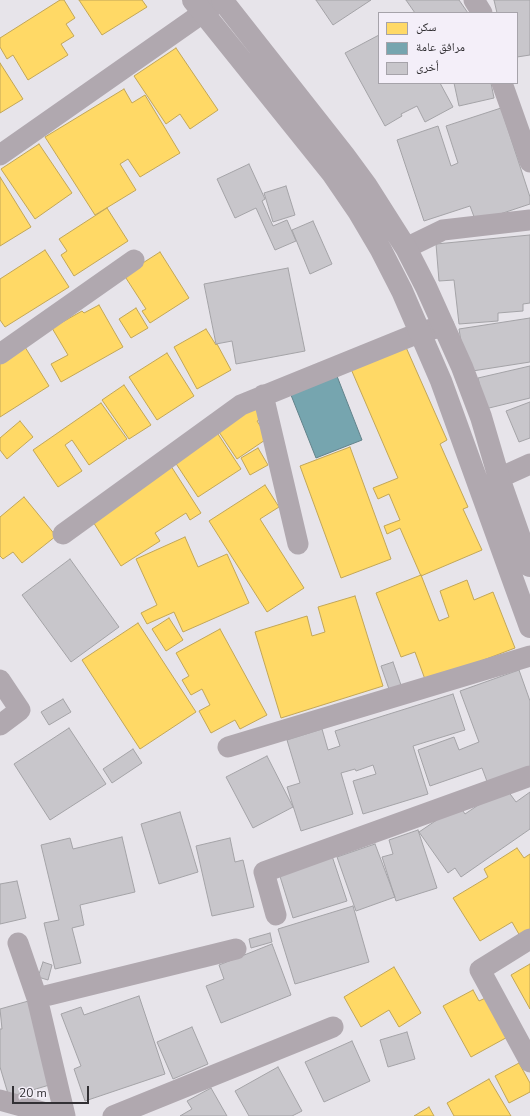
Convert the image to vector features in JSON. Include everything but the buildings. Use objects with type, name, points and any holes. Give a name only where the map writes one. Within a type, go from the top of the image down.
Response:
[{"type":"street","points":[[0,155],[198,7],[222,0],[353,167],[406,248],[462,367],[481,417],[499,478],[530,566]]},
{"type":"street","points":[[474,0],[481,12]]},
{"type":"street","points":[[198,7],[332,173],[358,211],[381,250],[421,332],[441,381],[530,627]]},
{"type":"street","points":[[502,84],[530,162]]},
{"type":"street","points":[[406,248],[443,230],[530,220]]},
{"type":"street","points":[[0,354],[134,260]]},
{"type":"street","points":[[63,534],[222,417],[241,405],[263,395],[341,366],[421,332],[444,326]]},
{"type":"street","points":[[263,395],[298,544]]},
{"type":"street","points":[[499,478],[530,464]]},
{"type":"street","points":[[228,747],[530,656]]},
{"type":"street","points":[[0,680],[20,710],[0,725]]},
{"type":"street","points":[[276,915],[264,872],[530,776]]},
{"type":"street","points":[[530,939],[480,970],[530,1062]]},
{"type":"street","points":[[18,943],[37,998],[65,1116]]},
{"type":"street","points":[[37,998],[236,949]]},
{"type":"street","points":[[113,1116],[333,1027]]},
{"type":"street","points":[[0,1100],[57,1116]]}]
